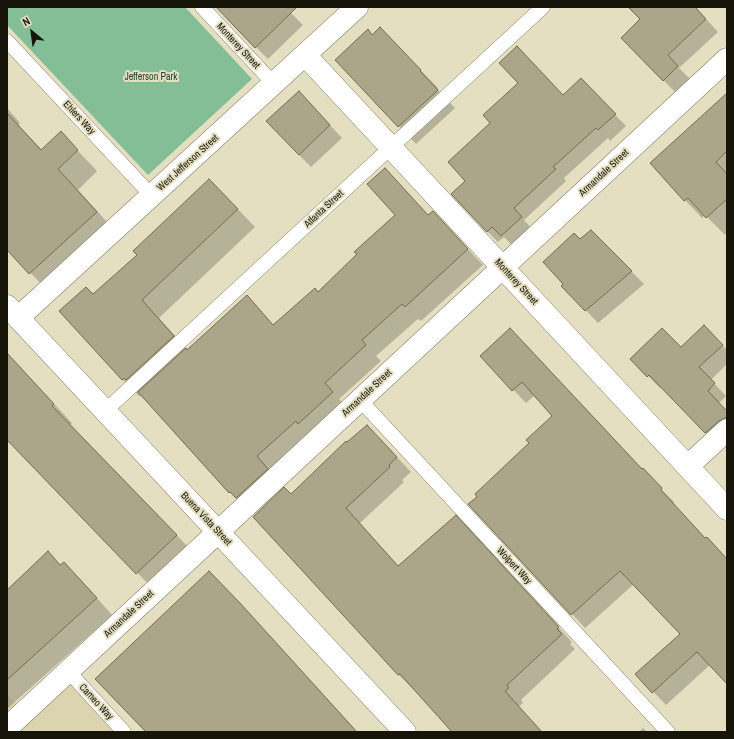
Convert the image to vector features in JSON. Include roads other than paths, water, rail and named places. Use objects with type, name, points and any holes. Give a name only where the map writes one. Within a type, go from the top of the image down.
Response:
[{"type":"street","name":"West Jefferson Street","points":[[12,312],[152,196],[357,7]]},
{"type":"street","name":"Monterey Street","points":[[305,55],[727,509]]},
{"type":"street","name":"Armandale Street","points":[[7,728],[727,59]]},
{"type":"street","name":"Buena Vista Street","points":[[12,312],[402,731]]},
{"type":"street","points":[[688,466],[727,430]]},
{"type":"lane","name":"Monterey Street","points":[[202,7],[274,84]]},
{"type":"lane","name":"Atlanta Street","points":[[105,411],[543,7]]},
{"type":"lane","name":"Ehlers Way","points":[[7,41],[152,196]]},
{"type":"lane","name":"Wolpert Way","points":[[360,400],[668,732]]},
{"type":"lane","name":"Cameo Way","points":[[68,671],[124,732]]},
{"type":"park label","name":"Jefferson Park","points":[[151,77]]}]
